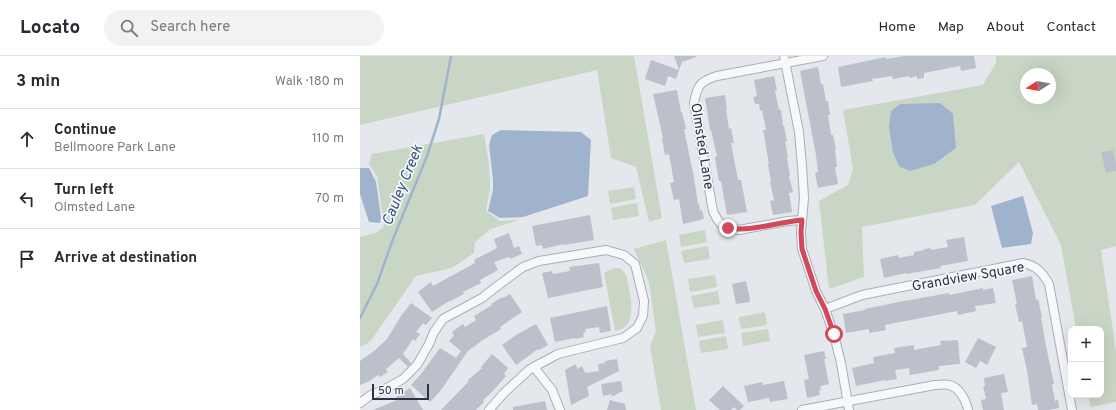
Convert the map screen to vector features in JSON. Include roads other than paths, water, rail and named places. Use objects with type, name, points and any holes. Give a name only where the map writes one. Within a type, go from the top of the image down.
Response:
[{"type":"street","name":"Olmsted Lane","points":[[802,220],[788,221],[739,230],[722,225],[717,219],[714,211],[694,103],[696,93],[706,80],[785,59],[823,56]]},
{"type":"street","points":[[785,59],[799,132],[804,198],[801,232],[802,249],[816,291],[825,309],[834,334],[848,406]]},
{"type":"street","points":[[360,402],[403,378],[417,365],[434,332],[443,319],[482,298],[523,267],[539,261],[606,250],[624,255],[636,264],[644,301],[643,316],[637,328],[623,338],[558,354],[530,369],[504,393],[489,410]]},
{"type":"street","name":"Grandview Square","points":[[825,309],[862,295],[1023,263],[1030,264],[1041,272],[1049,284],[1072,410]]},
{"type":"street","points":[[534,367],[552,390],[560,410]]},
{"type":"street","points":[[802,410],[848,406],[935,385],[950,385],[958,390],[964,399],[968,410]]},
{"type":"water","points":[[940,103],[953,114],[956,148],[934,164],[910,171],[899,166],[893,152],[889,127],[891,111],[900,104]]},
{"type":"water","points":[[501,130],[581,132],[591,140],[588,196],[523,217],[500,218],[488,211],[493,190],[489,145],[492,135]]},
{"type":"water","points":[[360,168],[369,168],[376,182],[381,217],[380,223],[369,222],[360,194]]},
{"type":"water","points":[[1023,196],[1033,233],[1031,244],[1002,248],[991,206]]},
{"type":"waterway","name":"Cauley Creek","points":[[360,318],[377,284],[393,239],[427,156],[439,119],[451,56]]}]
